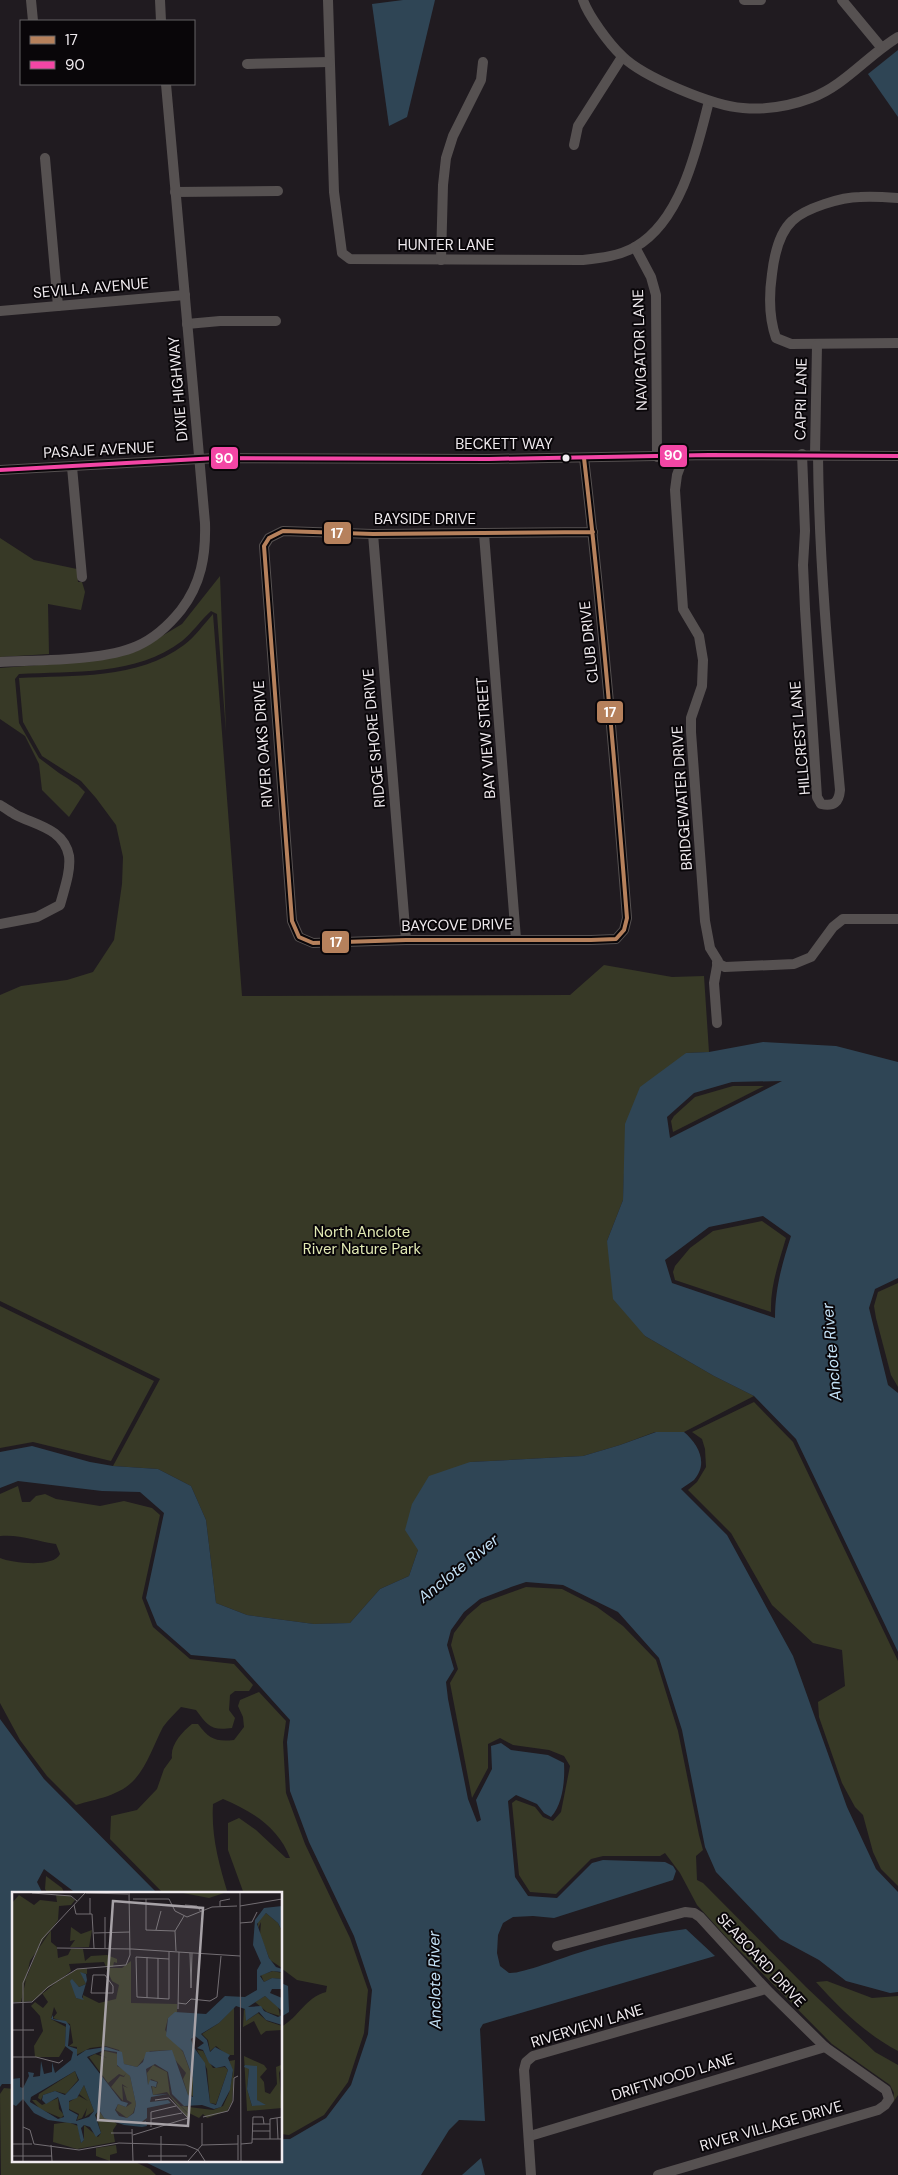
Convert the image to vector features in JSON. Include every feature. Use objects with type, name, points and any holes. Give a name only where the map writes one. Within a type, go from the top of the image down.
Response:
[{"type":"street","points":[[31,0],[32,20]]},
{"type":"street","points":[[160,0],[162,20]]},
{"type":"street","name":"HUNTER LANE","points":[[328,0],[334,192],[342,253],[350,259],[584,260],[609,257],[635,247],[665,220],[680,197],[709,101]]},
{"type":"street","points":[[583,0],[586,10],[622,57],[657,80],[709,101],[743,108],[789,105],[813,98],[848,76],[881,47],[898,37]]},
{"type":"street","points":[[744,0],[761,0]]},
{"type":"street","points":[[842,0],[881,47]]},
{"type":"street","points":[[574,145],[578,126],[622,57]]},
{"type":"street","points":[[247,64],[329,62]]},
{"type":"street","points":[[441,260],[442,185],[446,158],[452,136],[480,80],[483,62]]},
{"type":"street","name":"DIXIE HIGHWAY","points":[[0,662],[84,656],[124,650],[152,638],[175,618],[191,597],[202,570],[206,547],[166,85]]},
{"type":"street","points":[[46,158],[58,306]]},
{"type":"street","points":[[175,192],[278,191]]},
{"type":"street","points":[[898,198],[858,196],[815,207],[792,220],[784,231],[773,263],[771,282],[772,327],[776,338],[791,344],[898,344]]},
{"type":"street","name":"NAVIGATOR LANE","points":[[635,247],[651,277],[656,295],[658,456]]},
{"type":"street","name":"SEVILLA AVENUE","points":[[0,311],[185,295]]},
{"type":"street","points":[[188,324],[276,322]]},
{"type":"street","name":"CAPRI LANE","points":[[816,345],[817,454]]},
{"type":"street","name":"BECKETT WAY","points":[[199,459],[584,458],[802,454],[898,456]]},
{"type":"street","name":"HILLCREST LANE","points":[[802,454],[805,531],[803,566],[817,797],[821,804],[829,806],[835,804],[839,798],[840,790],[818,491],[817,454]]},
{"type":"street","name":"BRIDGEWATER DRIVE","points":[[684,456],[675,486],[683,609],[699,636],[703,660],[702,686],[691,718],[691,732],[705,921],[710,948],[717,963],[714,984],[717,1023]]},
{"type":"street","name":"CLUB DRIVE","points":[[584,458],[611,720],[627,918],[624,930],[616,939]]},
{"type":"street","name":"PASAJE AVENUE","points":[[0,470],[199,459]]},
{"type":"street","points":[[72,467],[82,577]]},
{"type":"street","name":"BAYSIDE DRIVE","points":[[264,546],[269,538],[283,531],[373,534],[593,532]]},
{"type":"street","name":"RIDGE SHORE DRIVE","points":[[373,534],[406,940]]},
{"type":"street","name":"BAY VIEW STREET","points":[[484,534],[516,939]]},
{"type":"street","name":"RIVER OAKS DRIVE","points":[[264,546],[292,920],[299,937]]},
{"type":"street","points":[[0,805],[17,815],[48,827],[62,840],[69,856],[67,880],[60,905],[37,917],[0,924]]},
{"type":"street","points":[[717,963],[725,967],[794,964],[811,957],[833,927],[843,919],[898,919]]},
{"type":"street","name":"BAYCOVE DRIVE","points":[[299,937],[313,943],[406,940],[616,939]]},
{"type":"street","name":"SEABOARD DRIVE","points":[[557,1946],[685,1912],[694,1912],[766,1989],[825,2047],[886,2090],[889,2099]]},
{"type":"street","name":"RIVERVIEW LANE","points":[[531,2175],[530,2136],[524,2070],[526,2062],[533,2056],[766,1989]]},
{"type":"street","name":"DRIFTWOOD LANE","points":[[530,2136],[825,2047]]},
{"type":"street","name":"RIVER VILLAGE DRIVE","points":[[658,2175],[878,2110],[885,2106],[889,2099]]},
{"type":"green space","points":[[0,538],[34,560],[77,569],[78,582],[82,582],[85,592],[81,610],[48,604],[49,654],[0,657]]},
{"type":"green space","points":[[220,576],[226,732],[217,614],[211,611],[182,641],[164,652],[145,660],[125,666],[104,669],[19,674],[15,679],[19,723],[39,758],[85,792],[69,817],[42,790],[39,764],[25,736],[0,719],[0,668],[89,661],[137,651],[182,624]]},
{"type":"green space","name":"North Anclote River Nature Park","points":[[213,614],[242,996],[570,995],[604,965],[672,977],[704,976],[709,1052],[686,1053],[624,1173],[623,1200],[607,1241],[645,1336],[714,1376],[754,1396],[684,1432],[655,1432],[583,1456],[470,1462],[418,1550],[409,1576],[380,1589],[350,1623],[314,1624],[247,1615],[216,1603],[206,1520],[191,1486],[158,1469],[113,1466],[160,1379],[0,1301],[0,995],[21,986],[67,980],[93,972],[114,940],[122,884],[123,857],[116,825],[96,798],[81,781],[42,756],[23,722],[19,678],[104,674],[146,664],[166,656],[184,645]]},
{"type":"green space","points":[[733,1086],[764,1086],[673,1132],[671,1121],[674,1116],[695,1097]]},
{"type":"green space","points":[[762,1221],[786,1238],[773,1283],[771,1312],[675,1280],[673,1272],[675,1266],[690,1248],[713,1231]]},
{"type":"green space","points":[[898,1283],[898,1387],[891,1375],[874,1306],[878,1292]]},
{"type":"green space","points":[[0,1306],[154,1381],[111,1461],[33,1442],[0,1448]]},
{"type":"green space","points":[[754,1402],[793,1442],[898,1661],[898,1886],[881,1869],[873,1852],[863,1815],[855,1807],[842,1783],[819,1717],[818,1702],[845,1686],[842,1650],[813,1643],[772,1605],[731,1533],[688,1490],[697,1482],[706,1467],[705,1449],[702,1439],[692,1432]]},
{"type":"green space","points":[[18,1486],[22,1502],[30,1502],[36,1496],[45,1494],[56,1499],[100,1506],[124,1501],[152,1508],[160,1515],[142,1598],[153,1627],[190,1659],[234,1664],[253,1685],[249,1691],[235,1691],[230,1695],[229,1710],[235,1718],[232,1728],[215,1728],[207,1724],[196,1710],[181,1707],[163,1727],[144,1767],[129,1785],[115,1793],[76,1805],[47,1776],[20,1740],[0,1703],[0,1558],[23,1563],[42,1563],[56,1558],[60,1554],[56,1544],[21,1537],[0,1536],[0,1494]]},
{"type":"green space","points":[[526,1587],[562,1589],[597,1607],[623,1626],[656,1660],[678,1731],[703,1850],[696,1856],[697,1880],[703,1883],[806,1987],[875,2052],[898,2065],[898,2095],[892,2104],[894,2093],[890,2085],[832,2044],[728,1939],[697,1905],[680,1873],[665,1853],[660,1856],[603,1856],[591,1859],[556,1894],[530,1892],[519,1875],[512,1803],[516,1800],[535,1807],[543,1817],[553,1821],[561,1812],[570,1766],[564,1756],[549,1750],[513,1745],[500,1738],[488,1744],[488,1768],[472,1798],[450,1683],[458,1669],[451,1645],[454,1633],[467,1616],[482,1603]]},
{"type":"green space","points":[[259,1692],[286,1721],[283,1742],[286,1793],[305,1844],[350,1938],[368,1990],[364,2033],[348,2082],[324,2115],[289,2135],[282,2134],[282,2026],[307,2003],[326,1992],[327,1986],[297,1980],[282,1969],[282,1892],[243,1892],[228,1850],[228,1823],[239,1818],[256,1830],[286,1858],[290,1858],[285,1847],[272,1829],[254,1815],[223,1799],[213,1804],[213,1827],[214,1839],[227,1892],[162,1892],[110,1839],[111,1816],[137,1810],[157,1789],[164,1769],[172,1758],[175,1744],[184,1731],[192,1724],[198,1724],[209,1736],[218,1740],[234,1740],[244,1727],[243,1717],[238,1706],[240,1700]]},
{"type":"green space","points":[[46,1876],[62,1888],[64,1892],[47,1892],[45,1889]]},
{"type":"green space","points":[[827,1981],[872,1998],[898,1996],[898,2051],[875,2037],[854,2020],[816,1982]]},
{"type":"green space","points":[[4,2088],[12,2089],[12,2162],[135,2162],[150,2169],[156,2175],[1,2175],[0,2094]]},
{"type":"water","points":[[403,0],[435,0],[407,117],[389,126],[372,4]]},
{"type":"water","points":[[898,50],[898,117],[868,74]]},
{"type":"water","name":"Anclote River","points":[[763,1042],[836,1046],[898,1062],[898,1278],[875,1289],[869,1308],[888,1385],[898,1393],[898,1652],[796,1439],[754,1396],[714,1376],[645,1336],[613,1299],[607,1241],[623,1200],[625,1124],[640,1087],[686,1053],[709,1052]],"holes":[[[782,1081],[670,1138],[667,1117],[694,1093],[732,1082]],[[763,1216],[791,1236],[776,1297],[775,1318],[672,1283],[665,1260],[709,1227]]]},
{"type":"water","name":"Anclote River","points":[[656,1432],[684,1432],[694,1442],[700,1454],[701,1467],[694,1480],[681,1489],[727,1535],[793,1656],[847,1807],[876,1869],[898,1892],[898,1992],[890,1993],[846,1981],[819,1960],[780,1939],[716,1872],[705,1847],[682,1730],[659,1658],[618,1612],[563,1585],[526,1582],[480,1599],[464,1612],[451,1630],[447,1645],[454,1669],[446,1682],[448,1699],[468,1799],[477,1822],[481,1820],[476,1800],[492,1769],[491,1746],[501,1743],[511,1750],[548,1755],[564,1763],[561,1799],[551,1817],[544,1813],[537,1804],[516,1795],[508,1801],[515,1877],[528,1896],[557,1898],[592,1863],[603,1860],[665,1862],[673,1866],[676,1871],[673,1880],[554,1918],[513,1917],[503,1923],[498,1935],[497,1953],[500,1966],[509,1973],[515,1973],[604,1945],[686,1929],[715,1956],[483,2024],[480,2029],[485,2121],[459,2120],[449,2130],[421,2175],[172,2175],[145,2162],[282,2162],[282,2139],[290,2139],[326,2118],[351,2085],[368,2034],[372,1990],[354,1936],[309,1842],[290,1791],[287,1742],[290,1720],[235,1659],[191,1655],[157,1625],[146,1598],[164,1513],[140,1492],[102,1491],[18,1481],[0,1488],[0,1452],[32,1446],[90,1462],[113,1466],[158,1469],[191,1486],[206,1520],[216,1603],[247,1615],[314,1624],[350,1623],[380,1589],[409,1576],[418,1550],[405,1530],[412,1504],[429,1476],[470,1462],[583,1456]]},
{"type":"water","points":[[0,1719],[44,1779],[156,1892],[74,1892],[44,1869],[37,1882],[42,1892],[12,1892],[12,2084],[2,2084],[0,2087]]},
{"type":"water","points":[[282,1983],[288,1986],[289,2012],[282,2016]]},
{"type":"water","points":[[481,2158],[485,2175],[462,2175]]},
{"type":"transit line","name":"90","points":[[0,470],[217,458],[489,459],[709,455],[898,456]]},
{"type":"transit line","name":"17","points":[[584,458],[591,515],[597,573],[618,803],[627,918],[624,930],[616,939],[591,940],[406,940],[313,943],[299,937],[292,921],[264,546],[269,538],[283,531],[373,534],[593,532]]}]
